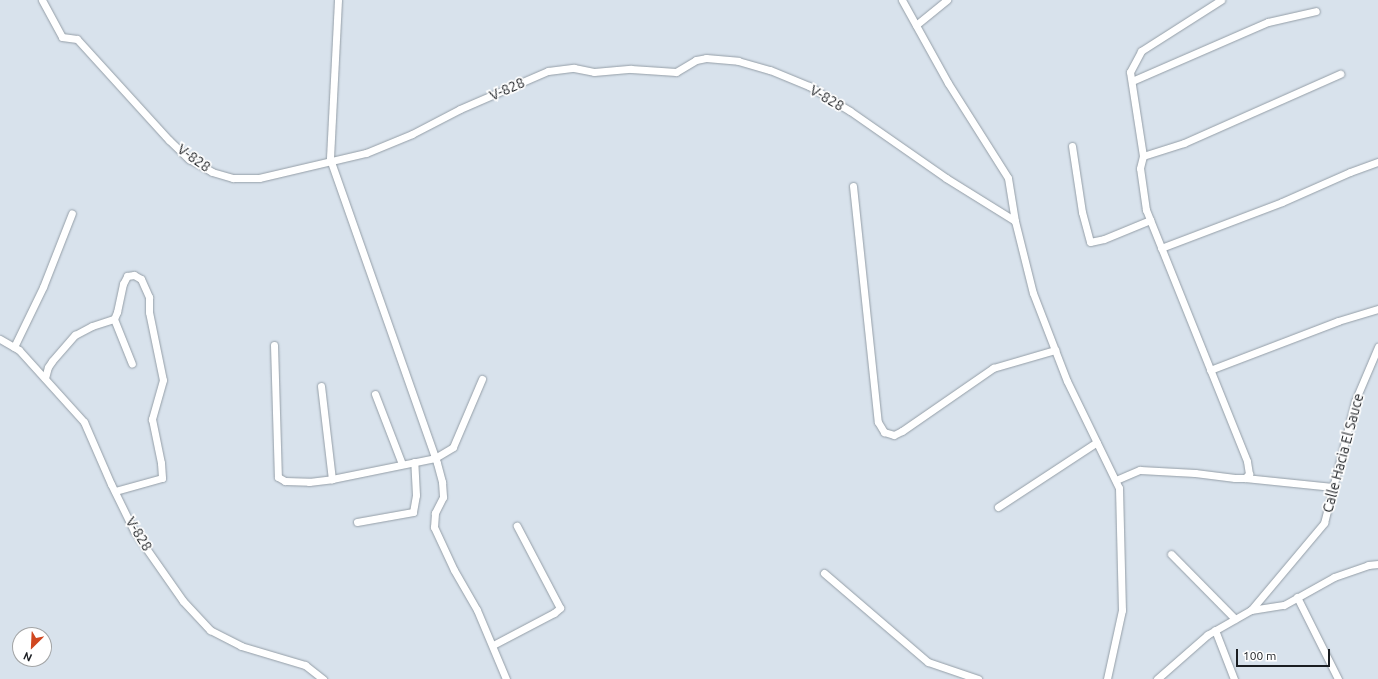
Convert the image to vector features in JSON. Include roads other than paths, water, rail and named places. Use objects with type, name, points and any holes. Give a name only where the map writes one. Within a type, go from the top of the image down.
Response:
[{"type":"street","name":"V-828","points":[[42,0],[62,37],[77,39],[169,140],[190,159],[212,172],[233,178],[259,178],[300,167],[331,162],[366,153],[412,134],[460,109],[548,70],[574,68],[594,72],[631,69],[676,72],[696,60],[706,58],[738,61],[770,70],[809,86],[856,115],[946,178],[1015,221]]},
{"type":"street","points":[[338,0],[331,162],[435,458],[442,482],[443,497],[435,513],[434,526],[447,557],[477,610],[506,679]]},
{"type":"street","points":[[902,0],[948,83],[1008,178],[1015,221],[1033,293],[1066,381],[1119,488],[1122,610],[1107,679]]},
{"type":"street","points":[[916,25],[947,0]]},
{"type":"street","points":[[1221,0],[1141,51],[1130,72],[1143,156],[1140,168],[1146,210],[1247,461],[1249,474],[1245,478]]},
{"type":"street","points":[[1132,81],[1268,22],[1316,11]]},
{"type":"street","points":[[1143,156],[1153,151],[1184,143],[1340,74]]},
{"type":"street","points":[[1072,146],[1082,212],[1090,242],[1104,239],[1150,220]]},
{"type":"street","points":[[1161,248],[1282,202],[1350,172],[1378,162]]},
{"type":"street","points":[[853,186],[878,422],[884,432],[894,435],[902,431],[994,368],[1055,350]]},
{"type":"street","points":[[14,347],[43,287],[72,213]]},
{"type":"street","points":[[45,378],[48,367],[52,361],[75,335],[92,326],[114,318],[118,312],[123,284],[127,276],[134,275],[141,279],[149,297],[149,312],[163,380],[152,419],[161,462],[162,478],[115,491]]},
{"type":"street","points":[[1210,370],[1338,321],[1378,309]]},
{"type":"street","points":[[114,318],[132,364]]},
{"type":"street","name":"V-828","points":[[0,339],[19,350],[84,422],[134,531],[183,601],[210,630],[241,646],[305,665],[323,679]]},
{"type":"street","points":[[274,344],[278,477],[280,480],[285,481],[309,482],[332,479],[435,458],[453,447],[482,379]]},
{"type":"street","name":"Calle Hacia El Sauce","points":[[1157,679],[1215,630],[1250,610],[1324,523],[1355,401],[1378,347]]},
{"type":"street","points":[[321,386],[332,479]]},
{"type":"street","points":[[375,394],[402,464]]},
{"type":"street","points":[[998,507],[1097,442]]},
{"type":"street","points":[[357,522],[413,512],[416,495],[414,462]]},
{"type":"street","points":[[1116,480],[1140,470],[1245,478],[1333,487]]},
{"type":"street","points":[[493,645],[554,613],[560,608],[517,526]]},
{"type":"street","points":[[1171,554],[1235,618]]},
{"type":"street","points":[[1250,610],[1284,605],[1334,577],[1368,565],[1378,564]]},
{"type":"street","points":[[824,572],[928,662],[978,679]]},
{"type":"street","points":[[1297,597],[1338,679]]},
{"type":"street","points":[[1215,630],[1234,679]]}]
